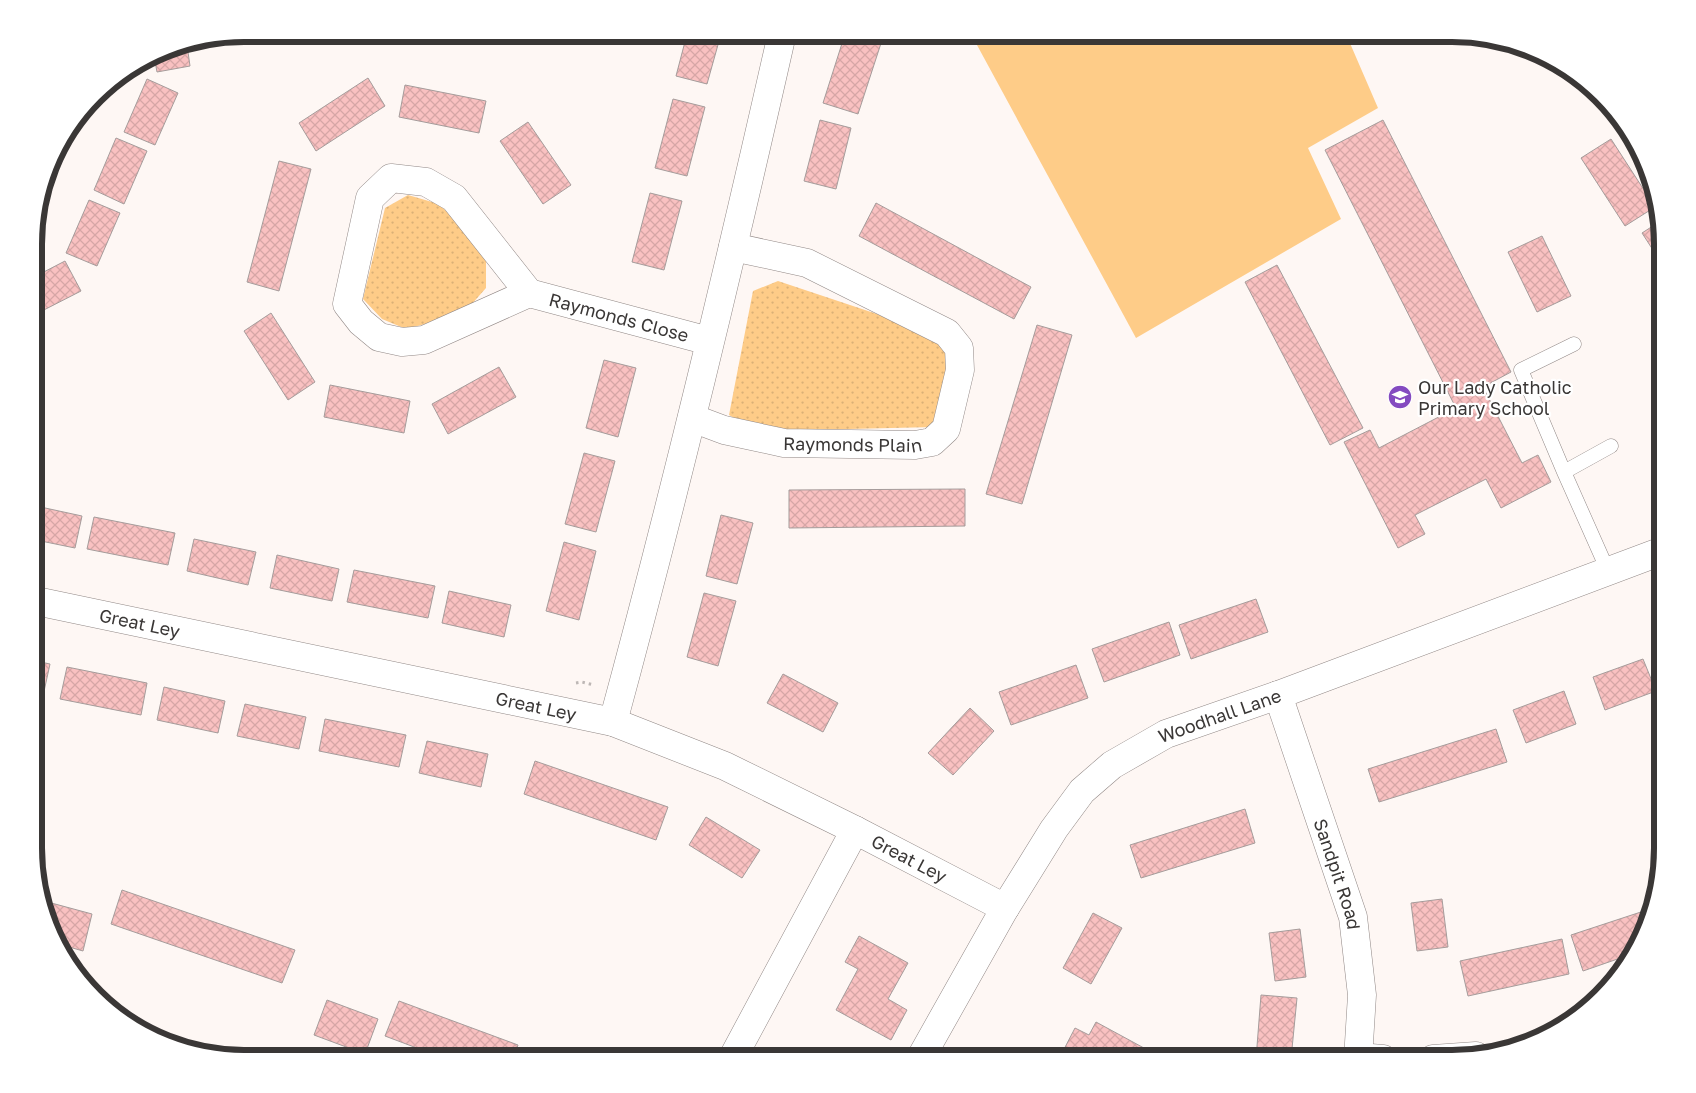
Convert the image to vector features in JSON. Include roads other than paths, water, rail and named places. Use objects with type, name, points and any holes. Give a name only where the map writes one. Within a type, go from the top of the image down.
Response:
[{"type":"street","points":[[613,722],[692,418],[780,42]]},
{"type":"street","name":"Raymonds Close","points":[[529,293],[424,340],[402,342],[379,337],[361,322],[347,304],[370,198],[391,178],[426,182],[454,198],[529,293],[709,341]]},
{"type":"street","name":"Raymonds Plain","points":[[692,418],[724,430],[784,443],[915,445],[932,442],[946,429],[960,370],[960,348],[947,333],[807,262],[733,247]]},
{"type":"street","name":"Woodhall Lane","points":[[925,1050],[1005,908],[1054,829],[1082,790],[1112,765],[1166,734],[1278,695],[1654,554]]},
{"type":"street","name":"Great Ley","points":[[42,602],[613,722],[725,766],[855,830],[1005,908]]},
{"type":"street","name":"Sandpit Road","points":[[1278,695],[1353,917],[1362,995],[1365,1050]]},
{"type":"street","points":[[737,1050],[855,830]]},
{"type":"lane","points":[[1574,344],[1522,370],[1564,472],[1608,571]]},
{"type":"lane","points":[[1564,472],[1611,446]]},
{"type":"place","name":"Our Lady Catholic Primary School","points":[[1400,397]]}]
